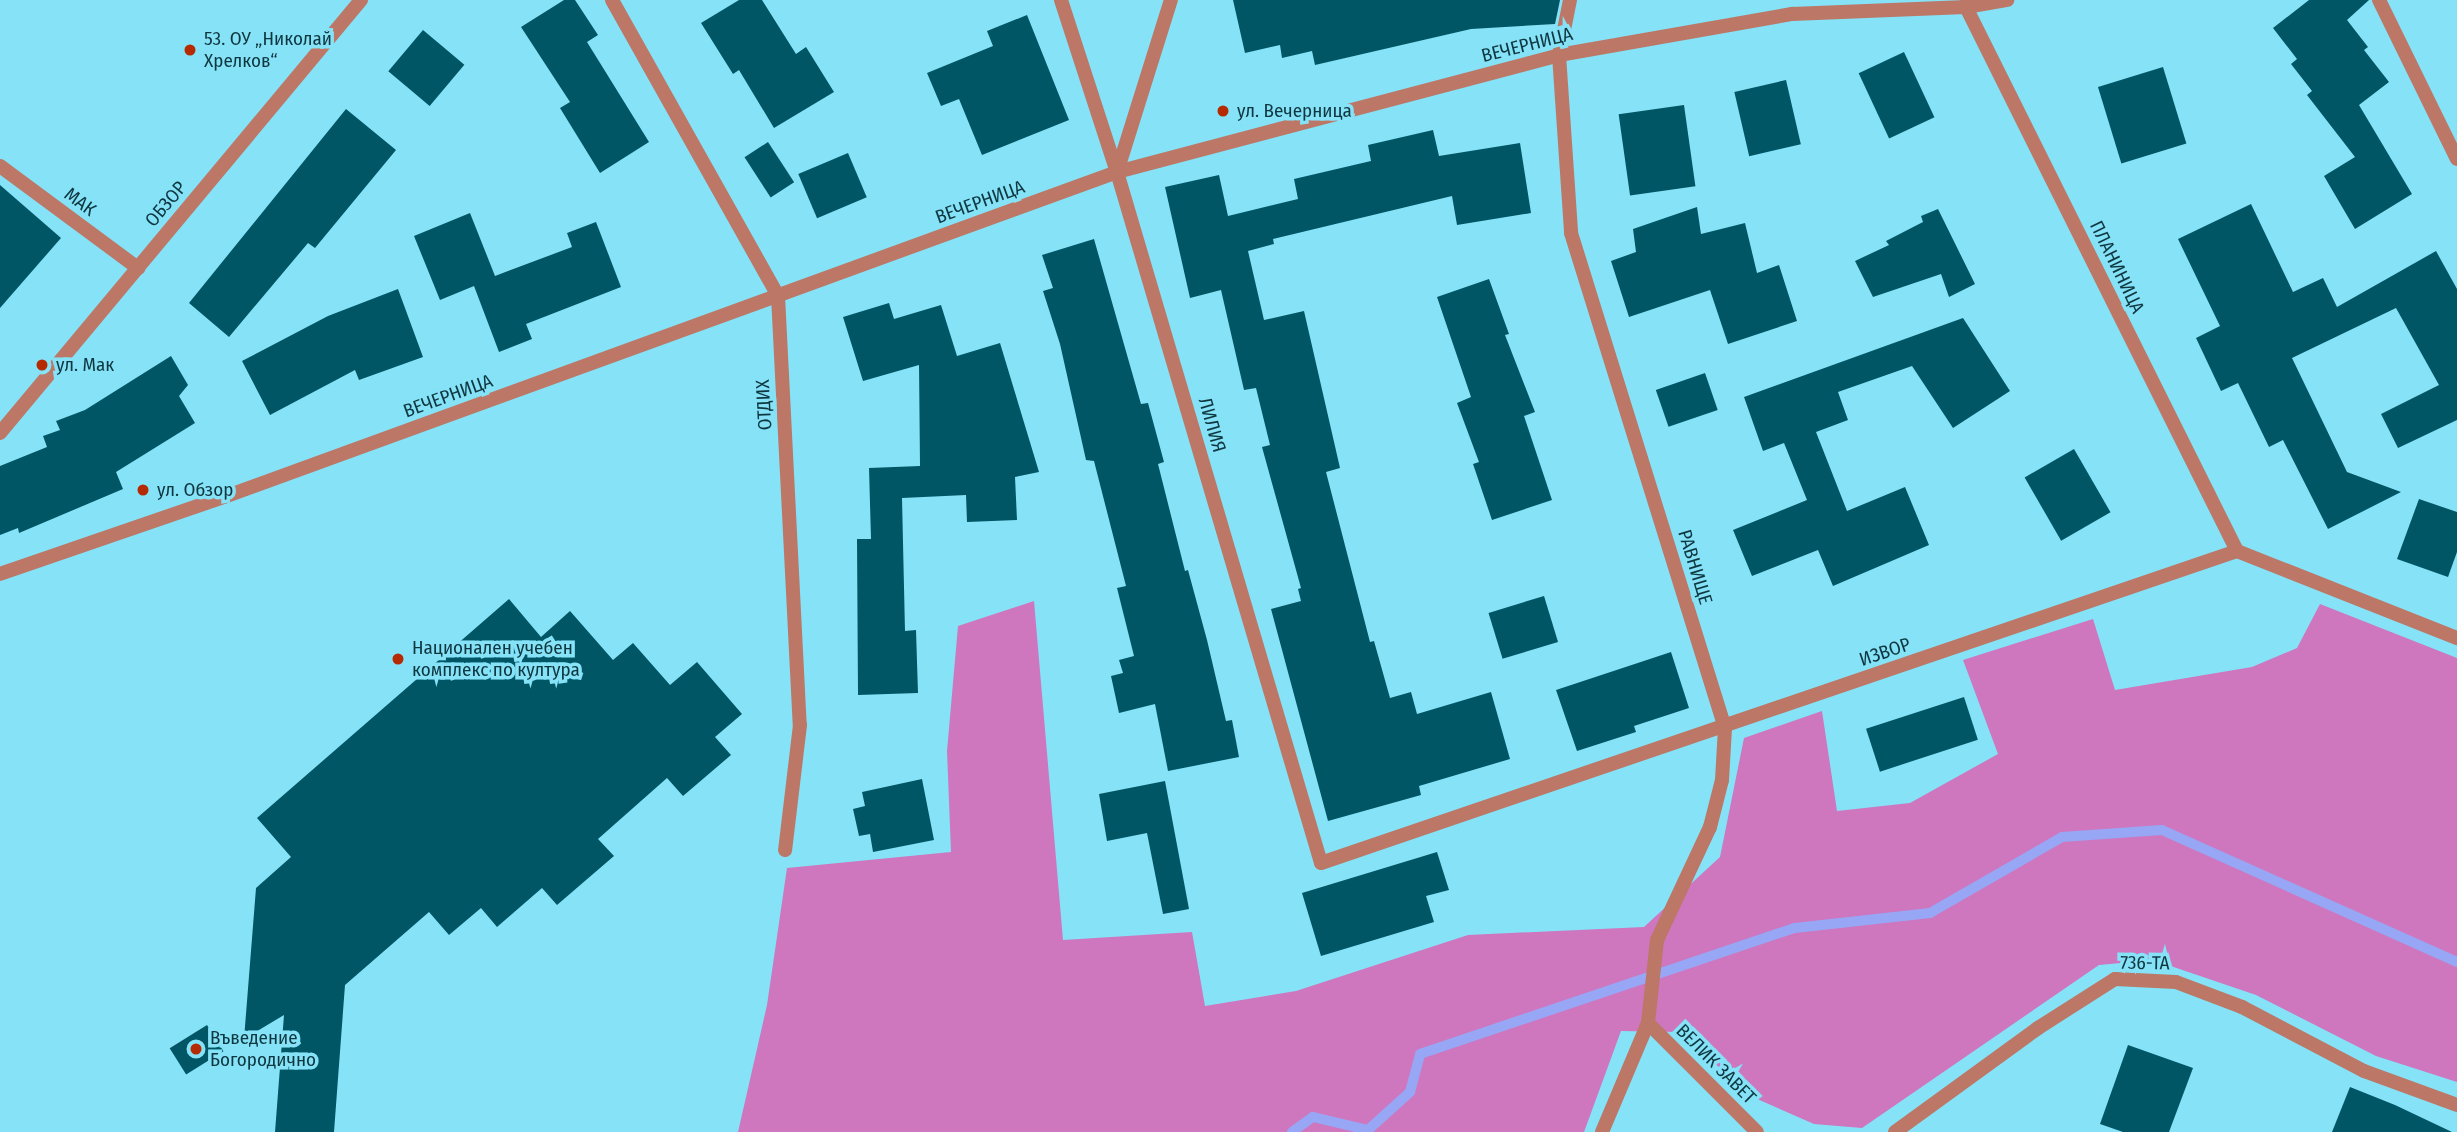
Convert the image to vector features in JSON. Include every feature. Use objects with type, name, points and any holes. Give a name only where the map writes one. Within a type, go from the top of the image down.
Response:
[{"type":"street","name":"ОБЗОР","points":[[0,433],[361,0]]},
{"type":"street","name":"ОТДИХ","points":[[612,0],[778,296],[800,725],[785,849]]},
{"type":"street","name":"ЛИЛИЯ","points":[[1061,0],[1117,172],[1321,863]]},
{"type":"street","points":[[1117,172],[1171,0]]},
{"type":"street","name":"РАВНИЩЕ","points":[[1570,0],[1559,55],[1571,233],[1725,728],[1722,779],[1710,827],[1657,940],[1648,1023],[1602,1132]]},
{"type":"street","name":"ВЕЧЕРНИЦА","points":[[0,574],[237,492],[1117,172],[1559,55],[1792,14],[2007,0]]},
{"type":"street","points":[[2379,0],[2457,159]]},
{"type":"street","name":"ПЛАНИНИЦА","points":[[1967,3],[2237,551]]},
{"type":"street","name":"МАК","points":[[0,166],[138,268]]},
{"type":"street","points":[[2237,551],[2457,638]]},
{"type":"street","name":"ИЗВОР","points":[[1321,863],[1725,728],[2237,551]]},
{"type":"street","name":"736-ТА","points":[[1895,1132],[2038,1028],[2115,979],[2176,982],[2242,1007],[2364,1071],[2457,1105]]},
{"type":"street","name":"ВЕЛИК ЗАВЕТ","points":[[1648,1023],[1757,1132]]},
{"type":"shaded area","points":[[1034,601],[1063,940],[1192,932],[1205,1006],[1296,991],[1468,935],[1644,927],[1720,857],[1744,738],[1822,711],[1837,811],[1910,803],[1998,754],[1963,660],[2093,619],[2115,690],[2252,667],[2297,648],[2320,604],[2457,658],[2457,1082],[2376,1056],[2256,995],[2153,960],[2099,965],[1862,1128],[1814,1124],[1755,1098],[1678,1032],[1621,1031],[1584,1132],[738,1132],[767,1005],[787,868],[951,852],[947,751],[958,626]]},
{"type":"building","points":[[564,0],[575,0],[598,35],[587,42],[649,142],[600,173],[560,108],[570,102],[521,27]]},
{"type":"building","points":[[739,0],[762,0],[796,54],[806,47],[834,92],[774,128],[739,70],[733,74],[701,23]]},
{"type":"building","points":[[1233,0],[1560,0],[1555,24],[1471,29],[1315,65],[1312,51],[1282,58],[1280,45],[1245,53]]},
{"type":"building","points":[[2309,0],[2369,0],[2347,20],[2368,47],[2364,50],[2389,82],[2359,105],[2412,194],[2355,229],[2324,176],[2355,157],[2307,95],[2312,91],[2291,64],[2297,59],[2273,28]]},
{"type":"building","points":[[1027,15],[1069,120],[982,155],[959,99],[941,106],[927,73],[993,46],[987,31]]},
{"type":"building","points":[[423,30],[464,65],[430,106],[388,71]]},
{"type":"building","points":[[1904,52],[1934,117],[1889,138],[1859,73]]},
{"type":"building","points":[[2163,67],[2186,144],[2121,163],[2098,87]]},
{"type":"building","points":[[1786,80],[1801,144],[1749,156],[1734,92]]},
{"type":"building","points":[[1684,105],[1695,186],[1630,195],[1619,114]]},
{"type":"building","points":[[346,109],[396,150],[315,248],[308,243],[229,337],[189,303]]},
{"type":"building","points":[[1433,130],[1439,156],[1520,143],[1531,213],[1457,225],[1452,196],[1273,239],[1274,244],[1248,251],[1264,320],[1304,311],[1340,468],[1326,472],[1370,642],[1374,641],[1390,698],[1411,692],[1417,714],[1491,692],[1510,759],[1419,786],[1421,795],[1328,821],[1271,609],[1301,601],[1298,589],[1301,588],[1262,447],[1270,445],[1256,388],[1244,390],[1221,290],[1190,298],[1165,187],[1219,175],[1228,216],[1298,199],[1294,179],[1371,161],[1368,145]]},
{"type":"building","points":[[768,142],[794,182],[771,198],[745,157]]},
{"type":"building","points":[[848,153],[867,197],[817,218],[798,174]]},
{"type":"building","points":[[0,185],[61,238],[0,308]]},
{"type":"building","points":[[2251,204],[2293,292],[2323,278],[2337,307],[2436,251],[2457,289],[2457,420],[2398,448],[2381,414],[2439,385],[2396,308],[2292,358],[2347,472],[2401,492],[2328,529],[2283,440],[2269,447],[2238,383],[2221,391],[2196,338],[2220,326],[2178,239]]},
{"type":"building","points":[[1697,207],[1701,234],[1745,223],[1757,273],[1779,265],[1797,321],[1728,344],[1710,290],[1629,317],[1611,261],[1636,252],[1633,229]]},
{"type":"building","points":[[1938,209],[1975,284],[1949,297],[1941,274],[1873,297],[1855,261],[1889,245],[1886,241],[1923,222],[1921,216]]},
{"type":"building","points":[[470,213],[495,276],[572,247],[567,233],[596,222],[621,287],[526,324],[532,339],[499,352],[474,286],[440,300],[414,236]]},
{"type":"building","points":[[1094,239],[1141,404],[1148,403],[1164,462],[1158,464],[1185,571],[1188,570],[1226,721],[1232,720],[1239,757],[1168,771],[1155,704],[1119,713],[1111,676],[1123,673],[1119,660],[1134,656],[1117,588],[1126,586],[1094,461],[1086,460],[1060,344],[1043,291],[1053,288],[1042,255]]},
{"type":"building","points":[[1489,279],[1509,334],[1505,335],[1535,412],[1524,416],[1552,500],[1492,520],[1473,464],[1479,462],[1457,403],[1471,397],[1437,297]]},
{"type":"building","points":[[398,289],[423,357],[359,380],[355,370],[270,415],[242,361],[328,316]]},
{"type":"building","points":[[889,303],[894,319],[941,305],[957,356],[1000,343],[1039,472],[1015,477],[1017,520],[967,522],[966,495],[902,498],[905,631],[916,630],[918,693],[858,695],[857,539],[871,539],[869,468],[920,466],[919,365],[863,381],[843,317]]},
{"type":"building","points":[[1963,318],[2010,391],[1953,428],[1912,366],[1838,392],[1848,420],[1816,432],[1847,511],[1905,487],[1929,545],[1833,586],[1818,550],[1752,576],[1733,530],[1807,500],[1784,443],[1763,451],[1744,397]]},
{"type":"building","points":[[171,356],[188,385],[179,396],[195,423],[116,472],[123,489],[19,533],[18,528],[0,535],[0,466],[47,447],[43,436],[60,430],[56,421],[85,410]]},
{"type":"building","points":[[1705,373],[1718,410],[1669,427],[1656,390]]},
{"type":"building","points":[[2074,449],[2110,512],[2061,541],[2025,478]]},
{"type":"building","points":[[2419,499],[2457,512],[2457,552],[2448,577],[2397,559]]},
{"type":"building","points":[[1544,596],[1558,642],[1503,659],[1489,613]]},
{"type":"building","points":[[509,599],[541,637],[570,611],[613,660],[633,643],[670,685],[697,662],[742,714],[715,737],[731,755],[683,796],[667,778],[598,839],[614,856],[557,905],[542,888],[497,927],[481,908],[449,935],[429,912],[345,985],[334,1132],[275,1132],[284,1015],[244,1039],[256,888],[291,857],[257,818]]},
{"type":"building","points":[[1671,652],[1689,708],[1634,726],[1636,732],[1577,751],[1556,690]]},
{"type":"building","points":[[1964,697],[1978,740],[1880,772],[1866,729]]},
{"type":"building","points":[[922,779],[934,840],[873,852],[870,834],[859,836],[853,809],[865,806],[862,792]]},
{"type":"building","points":[[1165,781],[1189,909],[1163,914],[1147,833],[1107,841],[1099,794]]},
{"type":"building","points":[[1437,852],[1449,890],[1426,896],[1434,922],[1321,956],[1302,893]]},
{"type":"building","name":"Въведение Богородично","points":[[207,1025],[223,1051],[186,1075],[170,1048]]},
{"type":"building","points":[[2128,1045],[2193,1068],[2169,1132],[2123,1132],[2100,1124]]},
{"type":"building","points":[[2350,1087],[2395,1105],[2452,1132],[2332,1132]]},
{"type":"waterway","points":[[1292,1132],[1313,1117],[1368,1130],[1410,1092],[1420,1054],[1795,928],[1930,913],[2062,837],[2162,830],[2457,962]]},
{"type":"place","name":"53. ОУ „Николай Хрелков“","points":[[190,50]]},
{"type":"place","name":"ул. Вечерница","points":[[1223,111]]},
{"type":"place","name":"ул. Мак","points":[[42,365]]},
{"type":"place","name":"ул. Обзор","points":[[143,490]]},
{"type":"place","name":"Национален учебен комплекс по култура","points":[[398,659]]},
{"type":"place","name":"Въведение Богородично","points":[[196,1049]]}]
